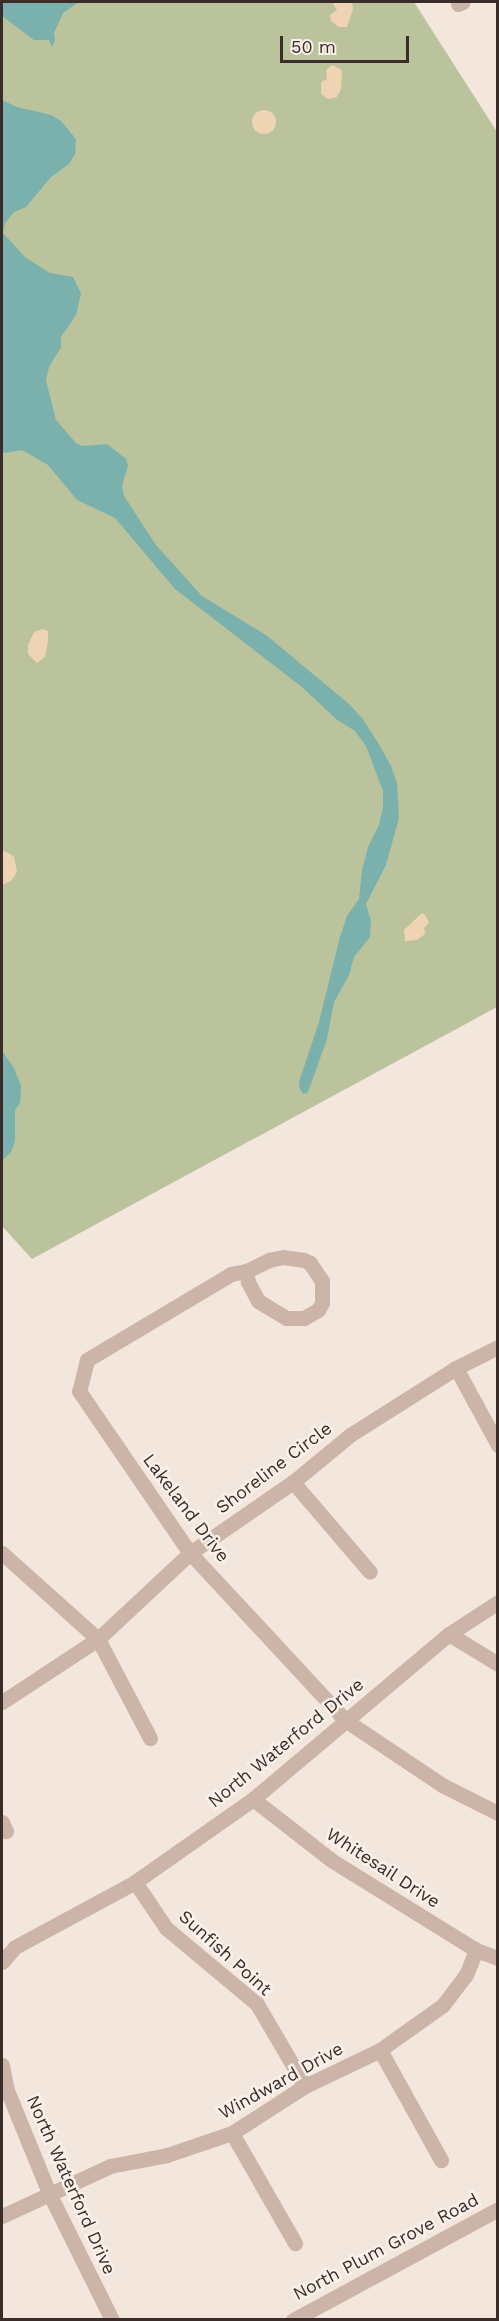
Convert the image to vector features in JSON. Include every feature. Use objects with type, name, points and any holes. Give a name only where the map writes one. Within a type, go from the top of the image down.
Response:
[{"type":"street","points":[[275,1258],[304,1260],[314,1268],[322,1281],[322,1303],[311,1315],[297,1319],[286,1318],[258,1300],[248,1282],[246,1271],[275,1258]]},
{"type":"street","name":"Lakeland Drive","points":[[246,1271],[231,1274],[87,1360],[79,1391],[190,1553],[345,1720],[442,1785],[498,1813]]},
{"type":"street","name":"Shoreline Circle","points":[[2,1702],[98,1639],[190,1553],[293,1482],[350,1435],[456,1368],[498,1347]]},
{"type":"street","points":[[456,1368],[498,1445]]},
{"type":"street","points":[[293,1482],[370,1572]]},
{"type":"street","points":[[2,1553],[98,1639],[150,1738]]},
{"type":"street","name":"North Waterford Drive","points":[[2,1962],[15,1947],[135,1882],[253,1799],[449,1634],[498,1602]]},
{"type":"street","points":[[449,1634],[498,1664]]},
{"type":"street","name":"Whitesail Drive","points":[[253,1799],[331,1860],[476,1950],[498,1958]]},
{"type":"street","name":"Sunfish Point","points":[[135,1882],[166,1928],[257,2004],[305,2086]]},
{"type":"street","name":"Windward Drive","points":[[2,2216],[110,2166],[167,2155],[232,2133],[305,2086],[380,2050],[443,2005],[466,1975],[476,1950]]},
{"type":"street","points":[[380,2050],[441,2160]]},
{"type":"street","name":"North Waterford Drive","points":[[2,2065],[7,2090],[49,2193],[112,2319]]},
{"type":"street","points":[[232,2133],[295,2243]]},
{"type":"street","name":"North Plum Grove Road","points":[[293,2319],[498,2209]]},
{"type":"green space","points":[[2,2],[414,2],[497,132],[497,1007],[32,1259],[2,1226]]},
{"type":"sand","points":[[332,2],[352,2],[353,9],[347,27],[339,27],[331,21],[330,15],[337,10]]},
{"type":"sand","points":[[332,65],[342,70],[341,89],[337,97],[328,99],[321,94],[321,82],[327,79],[326,70]]},
{"type":"sand","points":[[264,110],[269,111],[275,117],[275,127],[269,133],[264,134],[259,133],[253,127],[252,122],[253,117],[259,111]]},
{"type":"sand","points":[[43,629],[48,631],[48,641],[45,657],[37,663],[28,654],[28,645],[34,632]]},
{"type":"sand","points":[[5,851],[14,857],[17,872],[11,881],[2,885],[2,852]]},
{"type":"sand","points":[[422,913],[429,923],[424,928],[425,934],[417,940],[405,941],[404,930]]},
{"type":"water","points":[[2,2],[79,2],[63,13],[54,33],[55,40],[52,47],[49,40],[34,40],[2,16]]},
{"type":"water","points":[[2,100],[17,107],[51,115],[61,121],[76,139],[75,154],[69,164],[51,177],[26,207],[14,212],[5,223],[3,233],[26,258],[50,273],[73,277],[81,293],[76,315],[61,337],[61,347],[49,367],[46,381],[56,420],[76,443],[82,446],[107,444],[126,459],[128,466],[122,486],[124,496],[156,545],[202,596],[266,635],[349,704],[362,718],[377,741],[391,766],[397,783],[399,818],[386,865],[366,904],[371,921],[370,937],[354,957],[349,975],[334,1002],[327,1039],[308,1092],[304,1094],[300,1090],[299,1082],[319,1022],[340,937],[347,916],[359,899],[362,870],[368,847],[379,825],[383,807],[383,791],[366,746],[355,731],[336,719],[302,687],[175,589],[115,518],[77,500],[48,465],[22,450],[5,453],[2,451]]},
{"type":"water","points":[[2,1051],[14,1068],[21,1086],[20,1103],[15,1110],[15,1141],[11,1152],[2,1161]]}]
